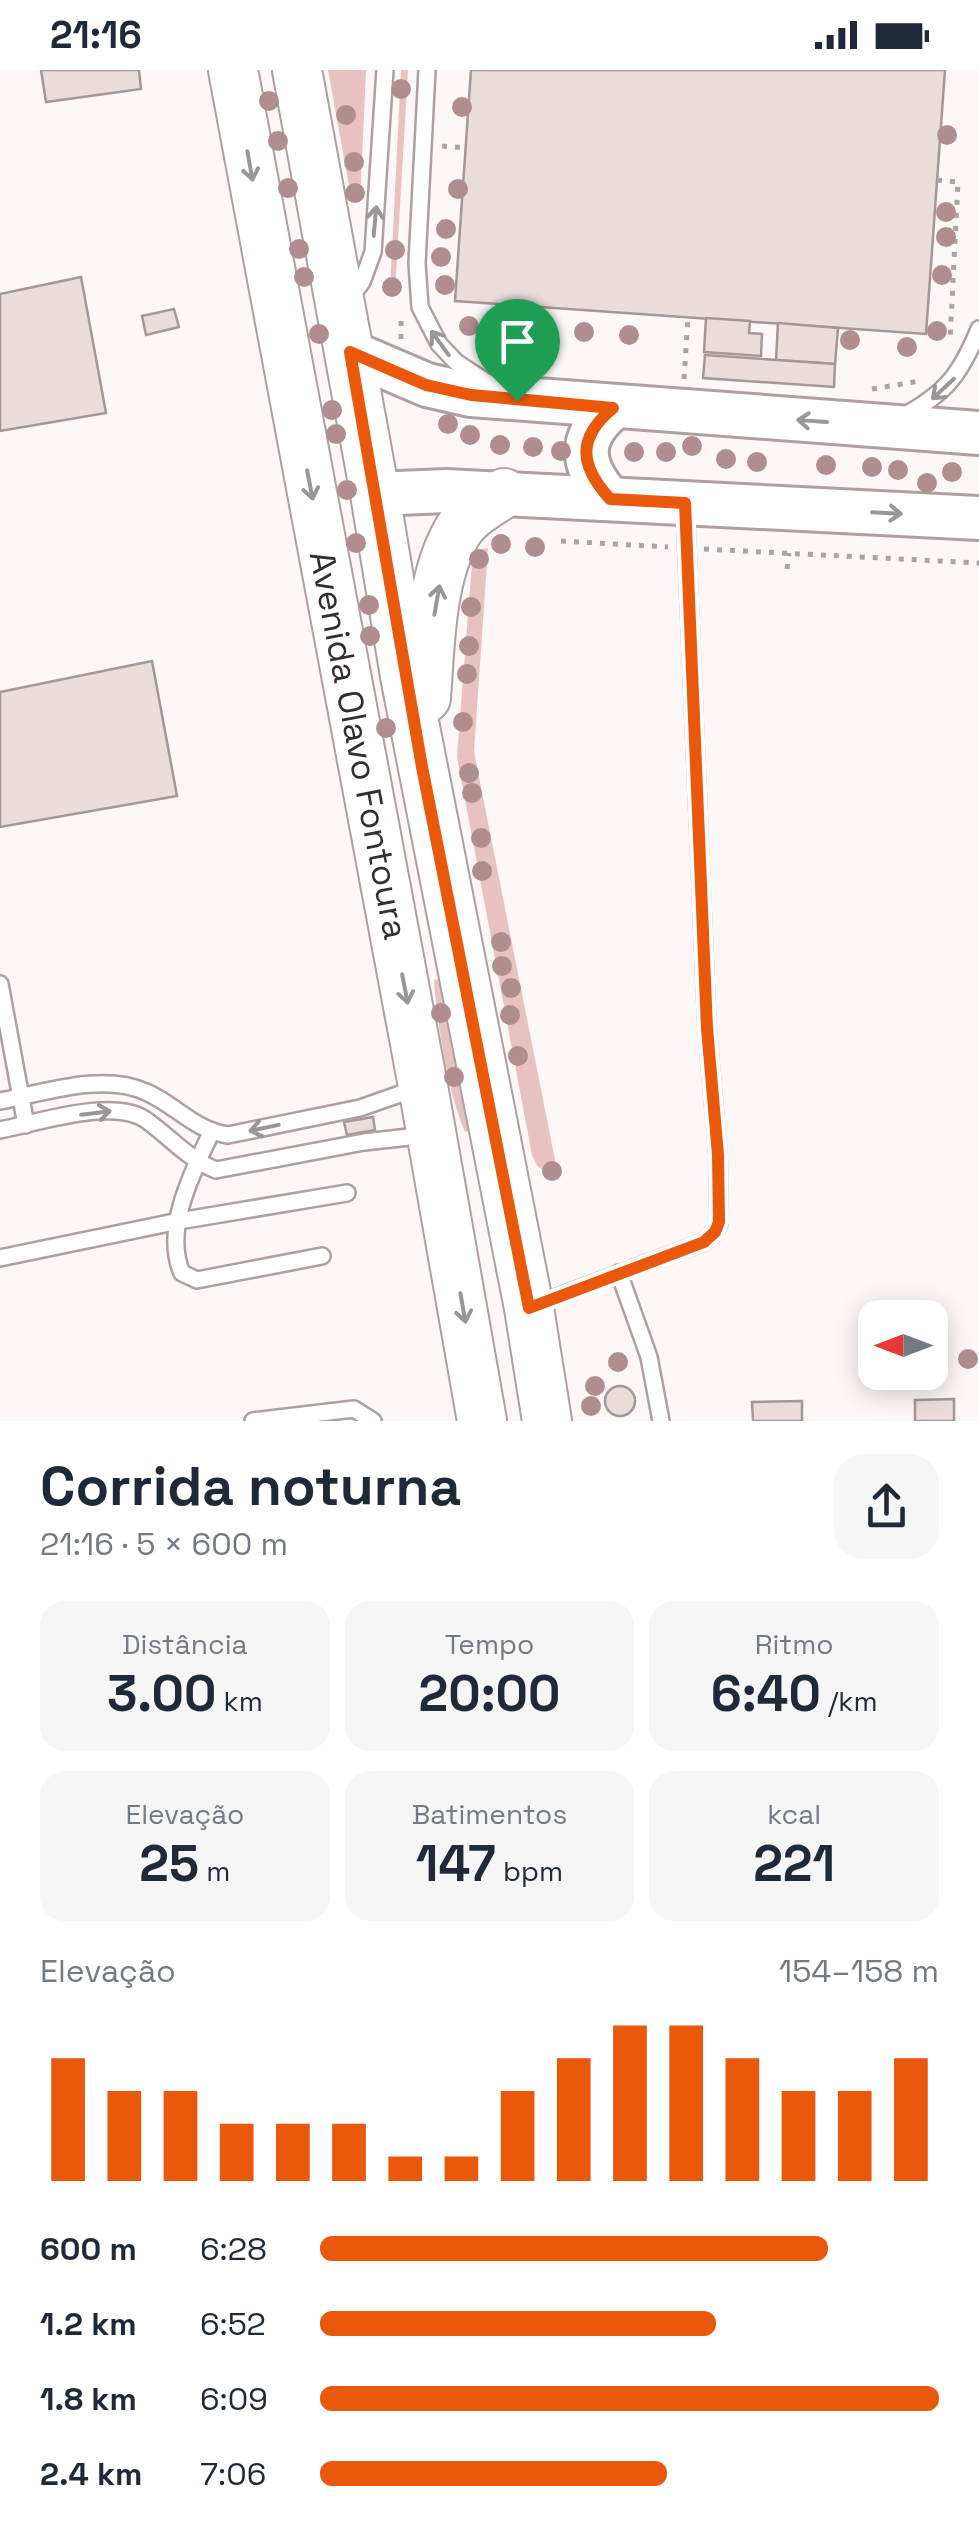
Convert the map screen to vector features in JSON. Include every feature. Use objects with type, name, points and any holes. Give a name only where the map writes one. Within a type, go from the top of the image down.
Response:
[{"type":"main road","name":"Avenida Olavo Fontoura","points":[[232,70],[432,1134],[482,1421]]},
{"type":"main road","name":"Avenida Olavo Fontoura","points":[[297,70],[376,494],[405,676],[529,1308],[547,1421]]},
{"type":"main road","points":[[422,767],[430,647],[446,558],[457,532],[472,514],[504,494]]},
{"type":"main road","points":[[347,686],[405,676]]},
{"type":"street","points":[[346,330],[426,385],[517,401],[613,408],[875,408],[979,433]]},
{"type":"street","points":[[610,499],[593,478],[586,456],[592,430],[613,408]]},
{"type":"street","points":[[376,494],[446,491],[979,518]]},
{"type":"lane","points":[[346,330],[373,252],[386,70]]},
{"type":"lane","points":[[427,70],[418,263],[420,307],[439,344],[456,362],[517,401]]},
{"type":"lane","points":[[875,408],[923,405],[950,386],[964,366],[979,329]]},
{"type":"lane","points":[[529,1308],[704,1242],[719,1222],[685,503]]},
{"type":"lane","points":[[0,984],[26,1125]]},
{"type":"lane","points":[[0,1101],[92,1085],[121,1086],[146,1092],[211,1132],[228,1136],[360,1108],[423,1086]]},
{"type":"lane","points":[[0,1130],[119,1110],[142,1116],[196,1162],[216,1170],[364,1142],[432,1134]]},
{"type":"lane","points":[[211,1132],[196,1162],[179,1220],[174,1245],[182,1273],[198,1280],[322,1256]]},
{"type":"lane","points":[[0,1258],[179,1220],[346,1193]]},
{"type":"lane","points":[[620,1273],[649,1357],[660,1421]]},
{"type":"lane","points":[[253,1421],[354,1409],[373,1421]]},
{"type":"path","points":[[452,147],[466,148]]},
{"type":"path","points":[[937,180],[958,182],[950,350]]},
{"type":"path","points":[[684,381],[688,317]]},
{"type":"path","points":[[875,408],[923,380]]},
{"type":"path","points":[[561,541],[979,564]]},
{"type":"path","points":[[787,569],[789,553]]},
{"type":"shaded area","points":[[328,70],[366,70],[360,202],[352,202]]},
{"type":"shaded area","points":[[401,70],[408,70],[395,291],[390,291]]},
{"type":"shaded area","points":[[488,548],[474,752],[559,1180],[537,1166],[532,1155],[457,757],[472,562],[480,549]]},
{"type":"shaded area","points":[[439,979],[469,1131],[465,1132],[453,1098],[441,1037],[434,980]]},
{"type":"building","points":[[41,70],[139,70],[141,89],[46,102]]},
{"type":"building","points":[[471,70],[945,70],[926,334],[455,301]]},
{"type":"building","points":[[81,277],[106,413],[0,431],[0,294]]},
{"type":"building","points":[[174,309],[179,327],[146,335],[142,316]]},
{"type":"building","points":[[706,318],[750,321],[749,333],[762,334],[761,356],[704,352]]},
{"type":"building","points":[[778,323],[838,328],[835,364],[776,360]]},
{"type":"building","points":[[705,355],[835,364],[834,387],[703,378]]},
{"type":"building","points":[[152,661],[177,796],[0,827],[0,692]]},
{"type":"building","points":[[373,1117],[375,1130],[347,1135],[344,1122]]},
{"type":"building","points":[[620,1386],[630,1391],[635,1401],[630,1411],[620,1416],[610,1411],[605,1401],[610,1391]]},
{"type":"building","points":[[954,1399],[954,1421],[915,1421],[915,1400]]},
{"type":"building","points":[[802,1401],[802,1421],[753,1421],[752,1402]]},
{"type":"route","points":[[350,352],[426,385],[517,401],[613,408],[598,420],[587,443],[588,466],[598,486],[610,499],[685,503],[707,1028],[720,1197],[719,1222],[704,1242],[529,1308],[422,767],[350,352]]}]
